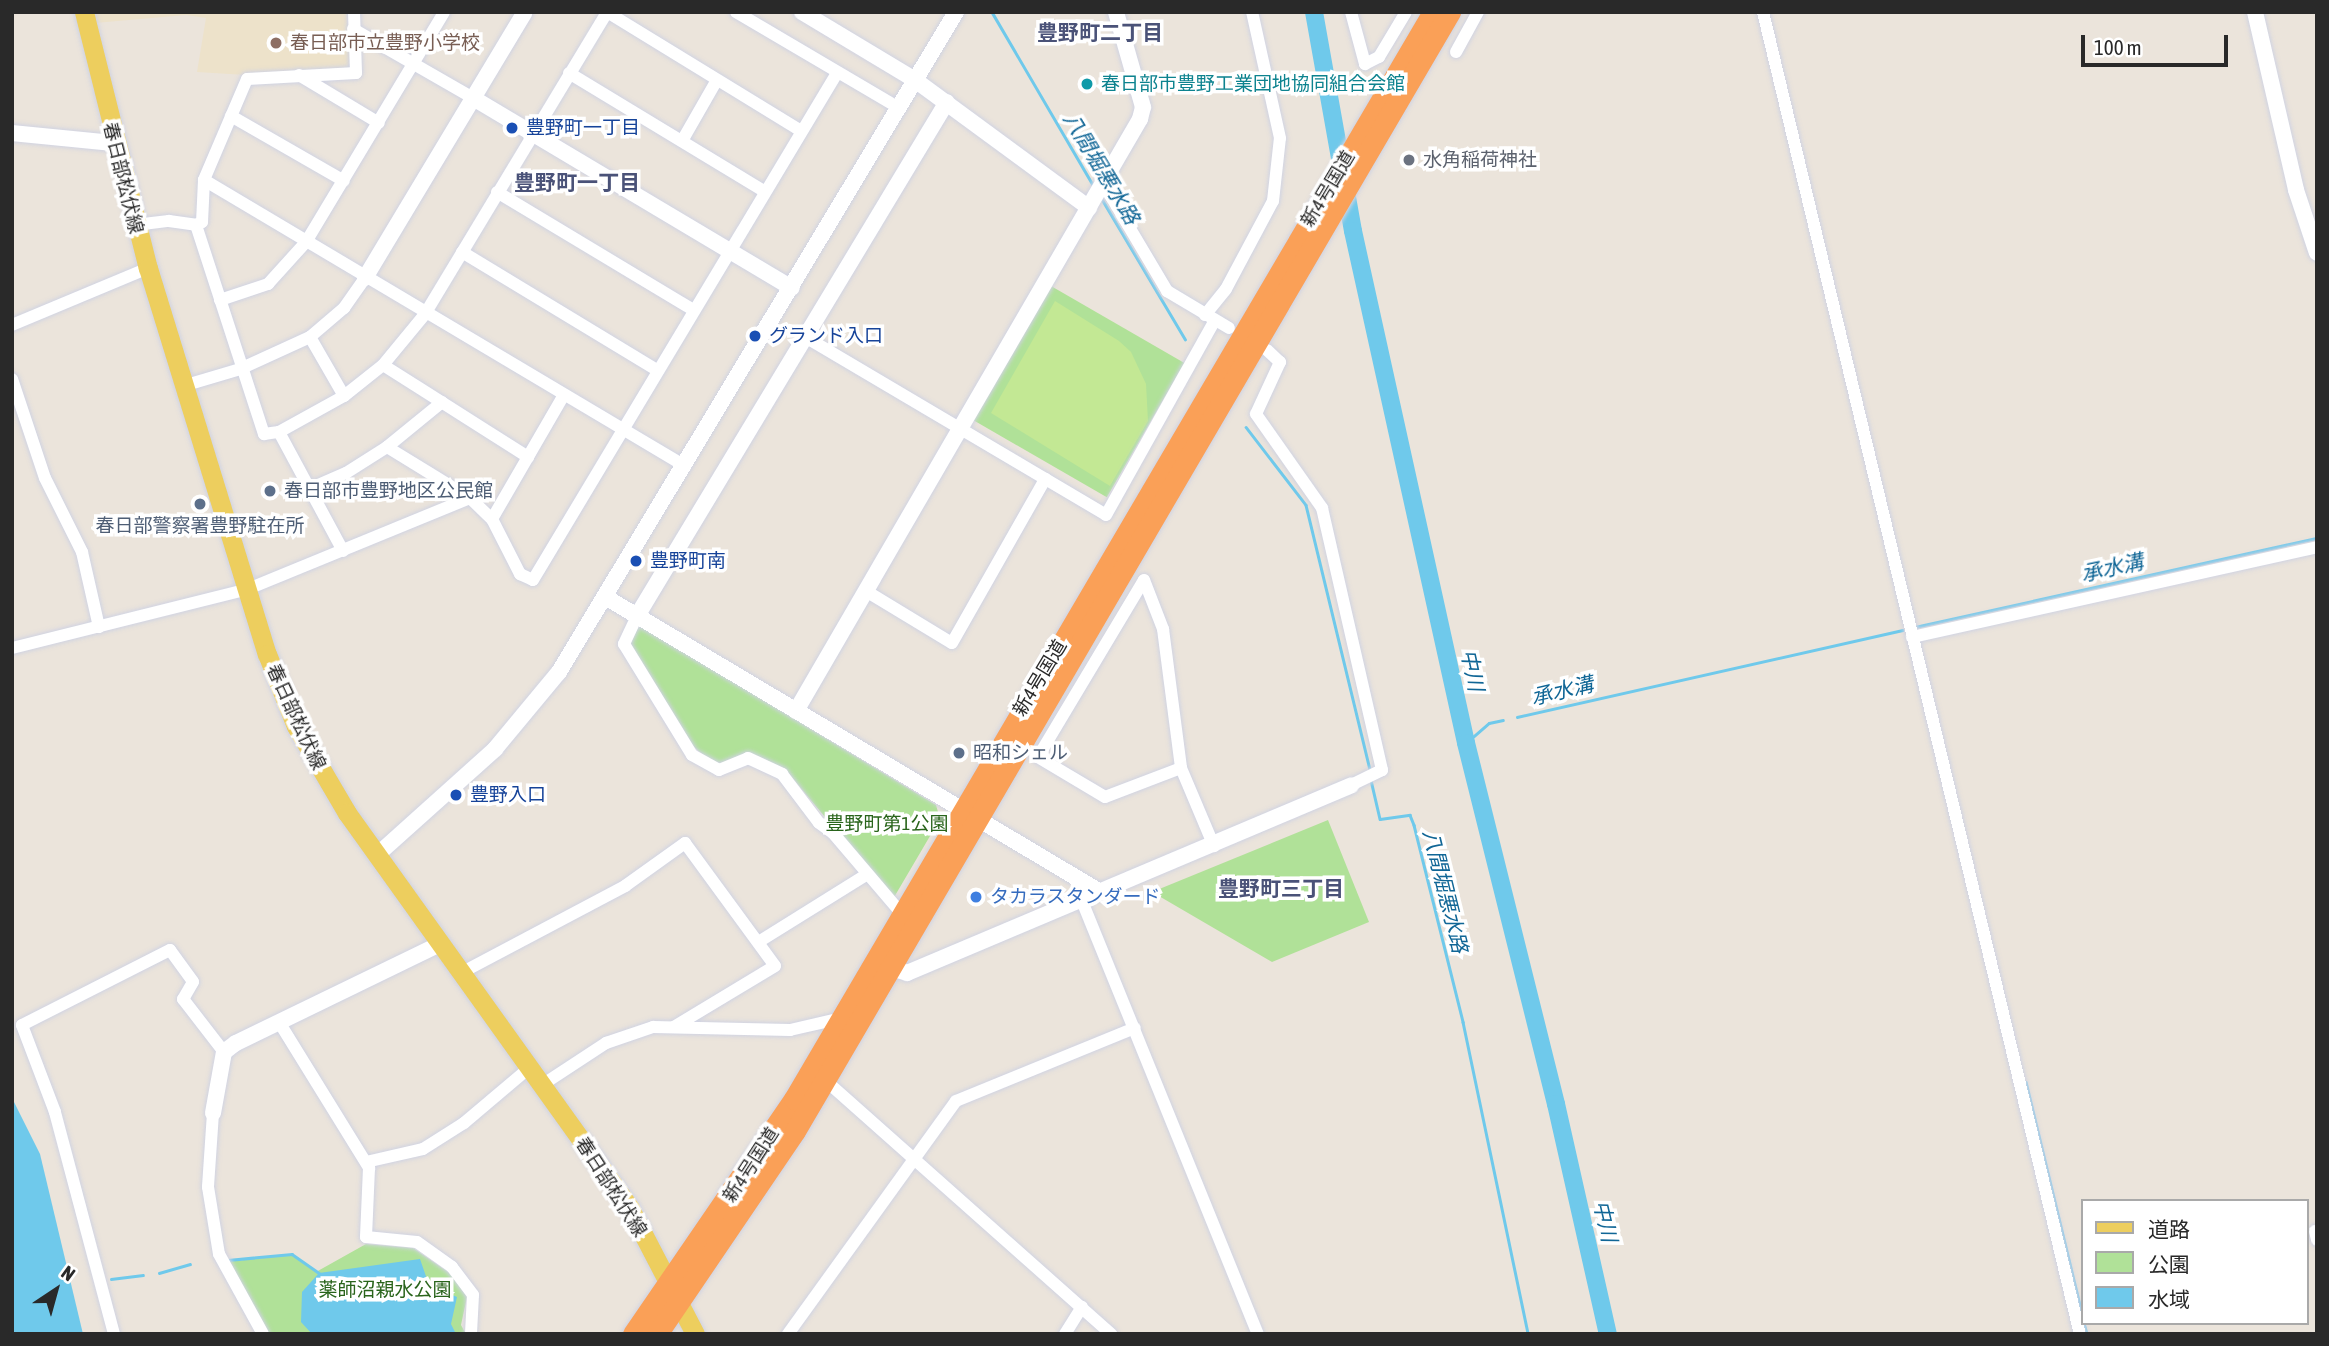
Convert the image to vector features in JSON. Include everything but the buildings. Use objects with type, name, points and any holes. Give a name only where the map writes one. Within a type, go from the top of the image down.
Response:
[{"type":"highway","name":"新4号国道","points":[[633,1334],[674,1293],[825,1080],[891,968],[970,815],[1280,270],[1433,12]]},
{"type":"highway","name":"新4号国道","points":[[657,1334],[674,1293],[767,1143],[902,914],[970,815],[1283,296],[1405,88],[1452,19]]},
{"type":"main road","name":"春日部松伏線","points":[[84,12],[113,143],[135,225],[248,589],[296,726],[377,855],[629,1207],[695,1334]]},
{"type":"street","points":[[135,225],[169,221],[196,225],[202,222],[204,180],[247,79],[356,72],[354,12]]},
{"type":"street","points":[[220,300],[268,284],[306,242],[444,12]]},
{"type":"street","points":[[183,386],[240,369],[310,337],[344,308],[365,278],[525,12]]},
{"type":"street","points":[[196,225],[240,369],[264,434],[279,432],[344,396],[383,365],[425,314],[607,12],[801,131]]},
{"type":"street","points":[[736,12],[899,108]]},
{"type":"street","points":[[802,12],[1097,194],[1167,291],[1230,328]]},
{"type":"street","points":[[377,855],[516,727],[559,672],[607,598],[956,12]]},
{"type":"street","points":[[796,711],[1143,113],[1116,12]]},
{"type":"street","points":[[807,338],[1106,515],[1273,201],[1280,138],[1252,12]]},
{"type":"street","points":[[1351,12],[1365,64],[1379,57],[1406,12]]},
{"type":"street","points":[[1456,52],[1478,12]]},
{"type":"street","points":[[1763,12],[2080,1334]]},
{"type":"street","points":[[2255,12],[2293,176],[2317,253]]},
{"type":"street","points":[[1452,19],[1467,33]]},
{"type":"street","points":[[353,29],[414,62],[792,288]]},
{"type":"street","points":[[569,73],[764,191]]},
{"type":"street","points":[[387,447],[470,498],[492,519],[520,574],[533,580],[837,73]]},
{"type":"street","points":[[299,75],[379,122]]},
{"type":"street","points":[[682,141],[717,80]]},
{"type":"street","points":[[902,914],[866,876],[782,774],[748,758],[719,770],[692,755],[624,644],[623,638],[807,338],[947,102]]},
{"type":"street","points":[[231,116],[344,181]]},
{"type":"street","points":[[12,133],[113,143]]},
{"type":"street","points":[[204,180],[425,314],[685,466]]},
{"type":"street","points":[[497,192],[693,310]]},
{"type":"street","points":[[463,252],[657,370]]},
{"type":"street","points":[[12,325],[148,268]]},
{"type":"street","points":[[310,337],[344,396]]},
{"type":"street","points":[[891,968],[908,973],[1214,846],[1382,770],[1371,711],[1322,508],[1256,414],[1280,362],[1267,350]]},
{"type":"street","points":[[383,365],[528,457]]},
{"type":"street","points":[[12,379],[45,478],[82,552],[100,627]]},
{"type":"street","points":[[492,519],[564,395]]},
{"type":"street","points":[[309,489],[346,473],[387,447],[442,402]]},
{"type":"street","points":[[279,432],[343,551]]},
{"type":"street","points":[[866,591],[952,643],[1045,479]]},
{"type":"street","points":[[12,648],[248,589],[470,498]]},
{"type":"street","points":[[1912,637],[2317,547]]},
{"type":"street","points":[[1181,768],[1105,797],[1038,757],[1144,580],[1163,629],[1181,768],[1214,846]]},
{"type":"street","points":[[607,598],[1102,893]]},
{"type":"street","points":[[461,973],[625,886],[685,843],[760,941],[775,966],[674,1027]]},
{"type":"street","points":[[760,941],[866,876]]},
{"type":"street","points":[[1082,901],[1258,1334]]},
{"type":"street","points":[[224,1052],[279,1022],[440,944]]},
{"type":"street","points":[[114,1334],[55,1112],[22,1025],[170,950],[192,982],[183,999],[224,1052],[213,1113],[208,1187],[219,1255],[263,1334]]},
{"type":"street","points":[[542,1085],[606,1043],[653,1027],[790,1030],[842,1017]]},
{"type":"street","points":[[279,1022],[366,1162],[372,1193],[366,1237],[417,1242],[452,1267],[473,1295],[471,1334]]},
{"type":"street","points":[[788,1334],[914,1156],[961,1096],[1135,1028]]},
{"type":"street","points":[[366,1162],[423,1149],[464,1123],[529,1068]]},
{"type":"street","points":[[825,1080],[914,1156],[1111,1334]]},
{"type":"street","points":[[1065,1334],[1082,1307]]},
{"type":"shaded area","name":"春日部市立豊野小学校","points":[[93,12],[346,12],[351,64],[348,68],[246,75],[197,72],[206,18],[186,15],[95,23]]},
{"type":"green space","points":[[1051,286],[1184,363],[1107,497],[974,420]]},
{"type":"green space","points":[[1055,301],[1119,341],[1131,352],[1146,384],[1148,421],[1110,486],[991,413]]},
{"type":"green space","name":"豊野町第1公園","points":[[636,623],[936,805],[940,819],[893,899],[785,769],[749,753],[716,766],[686,740],[629,641]]},
{"type":"green space","points":[[1328,820],[1369,922],[1272,962],[1152,892]]},
{"type":"green space","name":"薬師沼親水公園","points":[[366,1244],[413,1248],[451,1274],[467,1297],[461,1325],[466,1334],[267,1334],[225,1262],[292,1255],[316,1272]]},
{"type":"water","points":[[12,1098],[40,1154],[83,1334],[12,1334]]},
{"type":"water","points":[[420,1259],[429,1285],[457,1297],[451,1324],[456,1334],[312,1334],[301,1322],[302,1292],[319,1273]]},
{"type":"waterway","name":"八間堀悪水路","points":[[992,12],[1093,185]]},
{"type":"waterway","name":"中川","points":[[1314,12],[1353,231],[1466,743],[1556,1104],[1608,1334]]},
{"type":"waterway","name":"八間堀悪水路","points":[[1102,199],[1185,339]]},
{"type":"waterway","name":"八間堀悪水路","points":[[1246,427],[1306,505],[1370,770]]},
{"type":"waterway","name":"承水溝","points":[[1915,627],[2317,538]]},
{"type":"waterway","name":"承水溝","points":[[1517,717],[1902,630]]},
{"type":"waterway","name":"承水溝","points":[[1466,743],[1489,723],[1503,720]]},
{"type":"waterway","name":"八間堀悪水路","points":[[1371,780],[1380,819],[1410,815],[1414,825],[1463,1022],[1528,1334]]},
{"type":"waterway","points":[[2026,1082],[2080,1306]]},
{"type":"waterway","points":[[228,1260],[292,1254],[319,1273]]},
{"type":"waterway","points":[[159,1273],[190,1264]]},
{"type":"waterway","points":[[111,1279],[143,1275]]},
{"type":"waterway","points":[[2085,1325],[2087,1334]]},
{"type":"place","name":"春日部市立豊野小学校","points":[[276,43]]},
{"type":"place","name":"春日部市豊野工業団地協同組合会館","points":[[1087,84]]},
{"type":"place","name":"豊野町一丁目","points":[[512,128]]},
{"type":"place","name":"水角稲荷神社","points":[[1409,160]]},
{"type":"place","name":"グランド入口","points":[[755,336]]},
{"type":"place","name":"春日部市豊野地区公民館","points":[[270,491]]},
{"type":"place","name":"春日部警察署豊野駐在所","points":[[200,504]]},
{"type":"place","name":"豊野町南","points":[[636,561]]},
{"type":"place","name":"昭和シェル","points":[[959,753]]},
{"type":"place","name":"豊野入口","points":[[456,795]]},
{"type":"place","name":"タカラスタンダード","points":[[976,897]]},
{"type":"district","name":"豊野町二丁目","points":[[1100,32]]},
{"type":"district","name":"豊野町一丁目","points":[[577,182]]},
{"type":"district","name":"豊野町三丁目","points":[[1281,888]]}]
